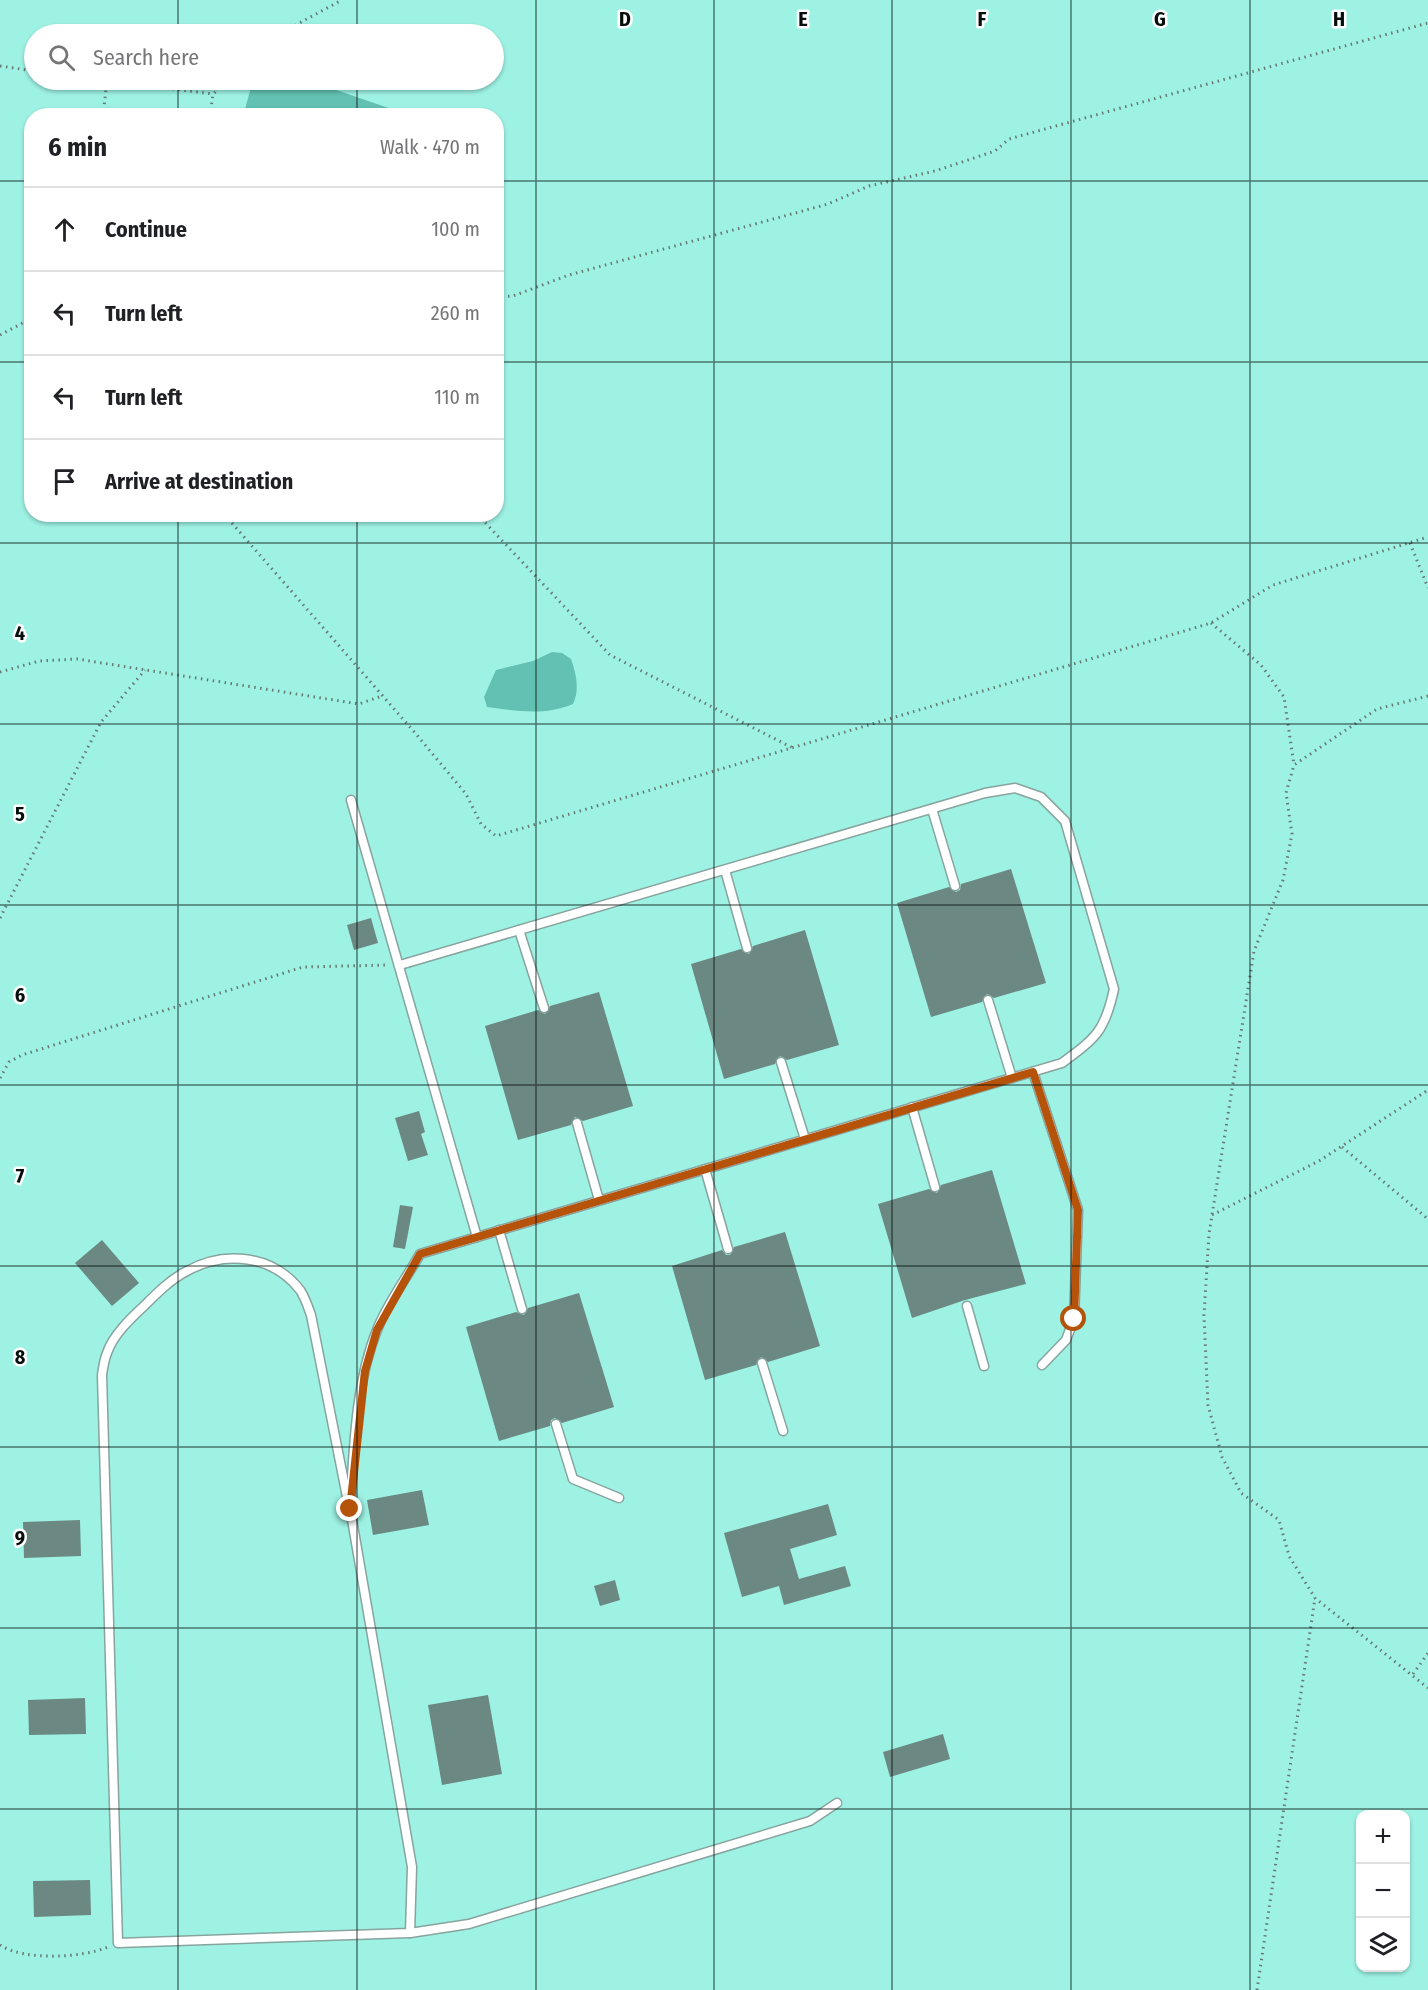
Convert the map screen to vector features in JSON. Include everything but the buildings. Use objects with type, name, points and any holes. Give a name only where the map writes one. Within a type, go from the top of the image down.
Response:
[{"type":"lane","points":[[350,1509],[365,1371],[377,1330],[420,1254],[1062,1063],[1092,1041],[1108,1016],[1114,988],[1065,821],[1041,797],[1015,788],[985,793],[400,965]]},
{"type":"lane","points":[[351,800],[477,1237]]},
{"type":"lane","points":[[932,809],[955,886]]},
{"type":"lane","points":[[725,870],[747,948]]},
{"type":"lane","points":[[519,930],[544,1008]]},
{"type":"lane","points":[[988,1000],[1012,1078]]},
{"type":"lane","points":[[781,1062],[805,1139]]},
{"type":"lane","points":[[1033,1072],[1078,1210],[1074,1319],[1066,1340],[1042,1365]]},
{"type":"lane","points":[[912,1107],[936,1187]]},
{"type":"lane","points":[[577,1123],[598,1200]]},
{"type":"lane","points":[[705,1169],[728,1249]]},
{"type":"lane","points":[[499,1230],[522,1309]]},
{"type":"lane","points":[[410,1933],[412,1868],[350,1509],[311,1315],[302,1292],[285,1274],[262,1262],[240,1257],[213,1260],[187,1271],[162,1289],[129,1320],[107,1351],[102,1375],[118,1943],[410,1933],[469,1924],[799,1825],[821,1816],[837,1803]]},
{"type":"lane","points":[[967,1306],[984,1366]]},
{"type":"lane","points":[[762,1363],[783,1431]]},
{"type":"lane","points":[[556,1424],[573,1479],[619,1498]]},
{"type":"path","points":[[298,24],[342,0]]},
{"type":"path","points":[[504,297],[513,296],[569,275],[828,204],[869,186],[934,171],[995,151],[1009,139],[1428,23]]},
{"type":"path","points":[[0,66],[24,69]]},
{"type":"path","points":[[105,108],[106,90]]},
{"type":"path","points":[[183,90],[213,94]]},
{"type":"path","points":[[211,108],[213,94],[218,90]]},
{"type":"path","points":[[0,335],[24,322]]},
{"type":"path","points":[[231,522],[466,794],[481,824],[496,836],[1211,623],[1273,585],[1428,537]]},
{"type":"path","points":[[485,522],[610,655],[793,748]]},
{"type":"path","points":[[1410,543],[1428,588]]},
{"type":"path","points":[[1211,623],[1262,665],[1284,697],[1294,765],[1286,793],[1292,834],[1283,880],[1254,951],[1212,1215],[1205,1326],[1208,1405],[1222,1457],[1241,1493],[1279,1520],[1289,1556],[1315,1598],[1428,1688]]},
{"type":"path","points":[[0,672],[39,661],[77,659],[359,704],[382,696]]},
{"type":"path","points":[[0,918],[101,722],[145,670]]},
{"type":"path","points":[[1294,765],[1377,709],[1428,696]]},
{"type":"path","points":[[0,1078],[9,1062],[22,1055],[303,967],[400,965]]},
{"type":"path","points":[[1212,1215],[1319,1161],[1428,1090]]},
{"type":"path","points":[[1341,1147],[1428,1219]]},
{"type":"path","points":[[1257,1990],[1315,1598]]},
{"type":"path","points":[[1413,1674],[1428,1653]]},
{"type":"path","points":[[0,1945],[8,1950],[32,1955],[93,1953],[118,1943]]},
{"type":"shaded area","points":[[0,0],[1428,0],[1428,1990],[0,1990]]},
{"type":"shaded area","points":[[250,90],[336,90],[389,108],[245,108]]},
{"type":"shaded area","points":[[552,652],[562,653],[571,659],[577,687],[573,704],[541,711],[487,707],[484,697],[496,670],[533,661]]},
{"type":"route","points":[[350,1509],[354,1451],[365,1371],[377,1330],[420,1254],[1033,1072],[1078,1210],[1074,1319]]}]
